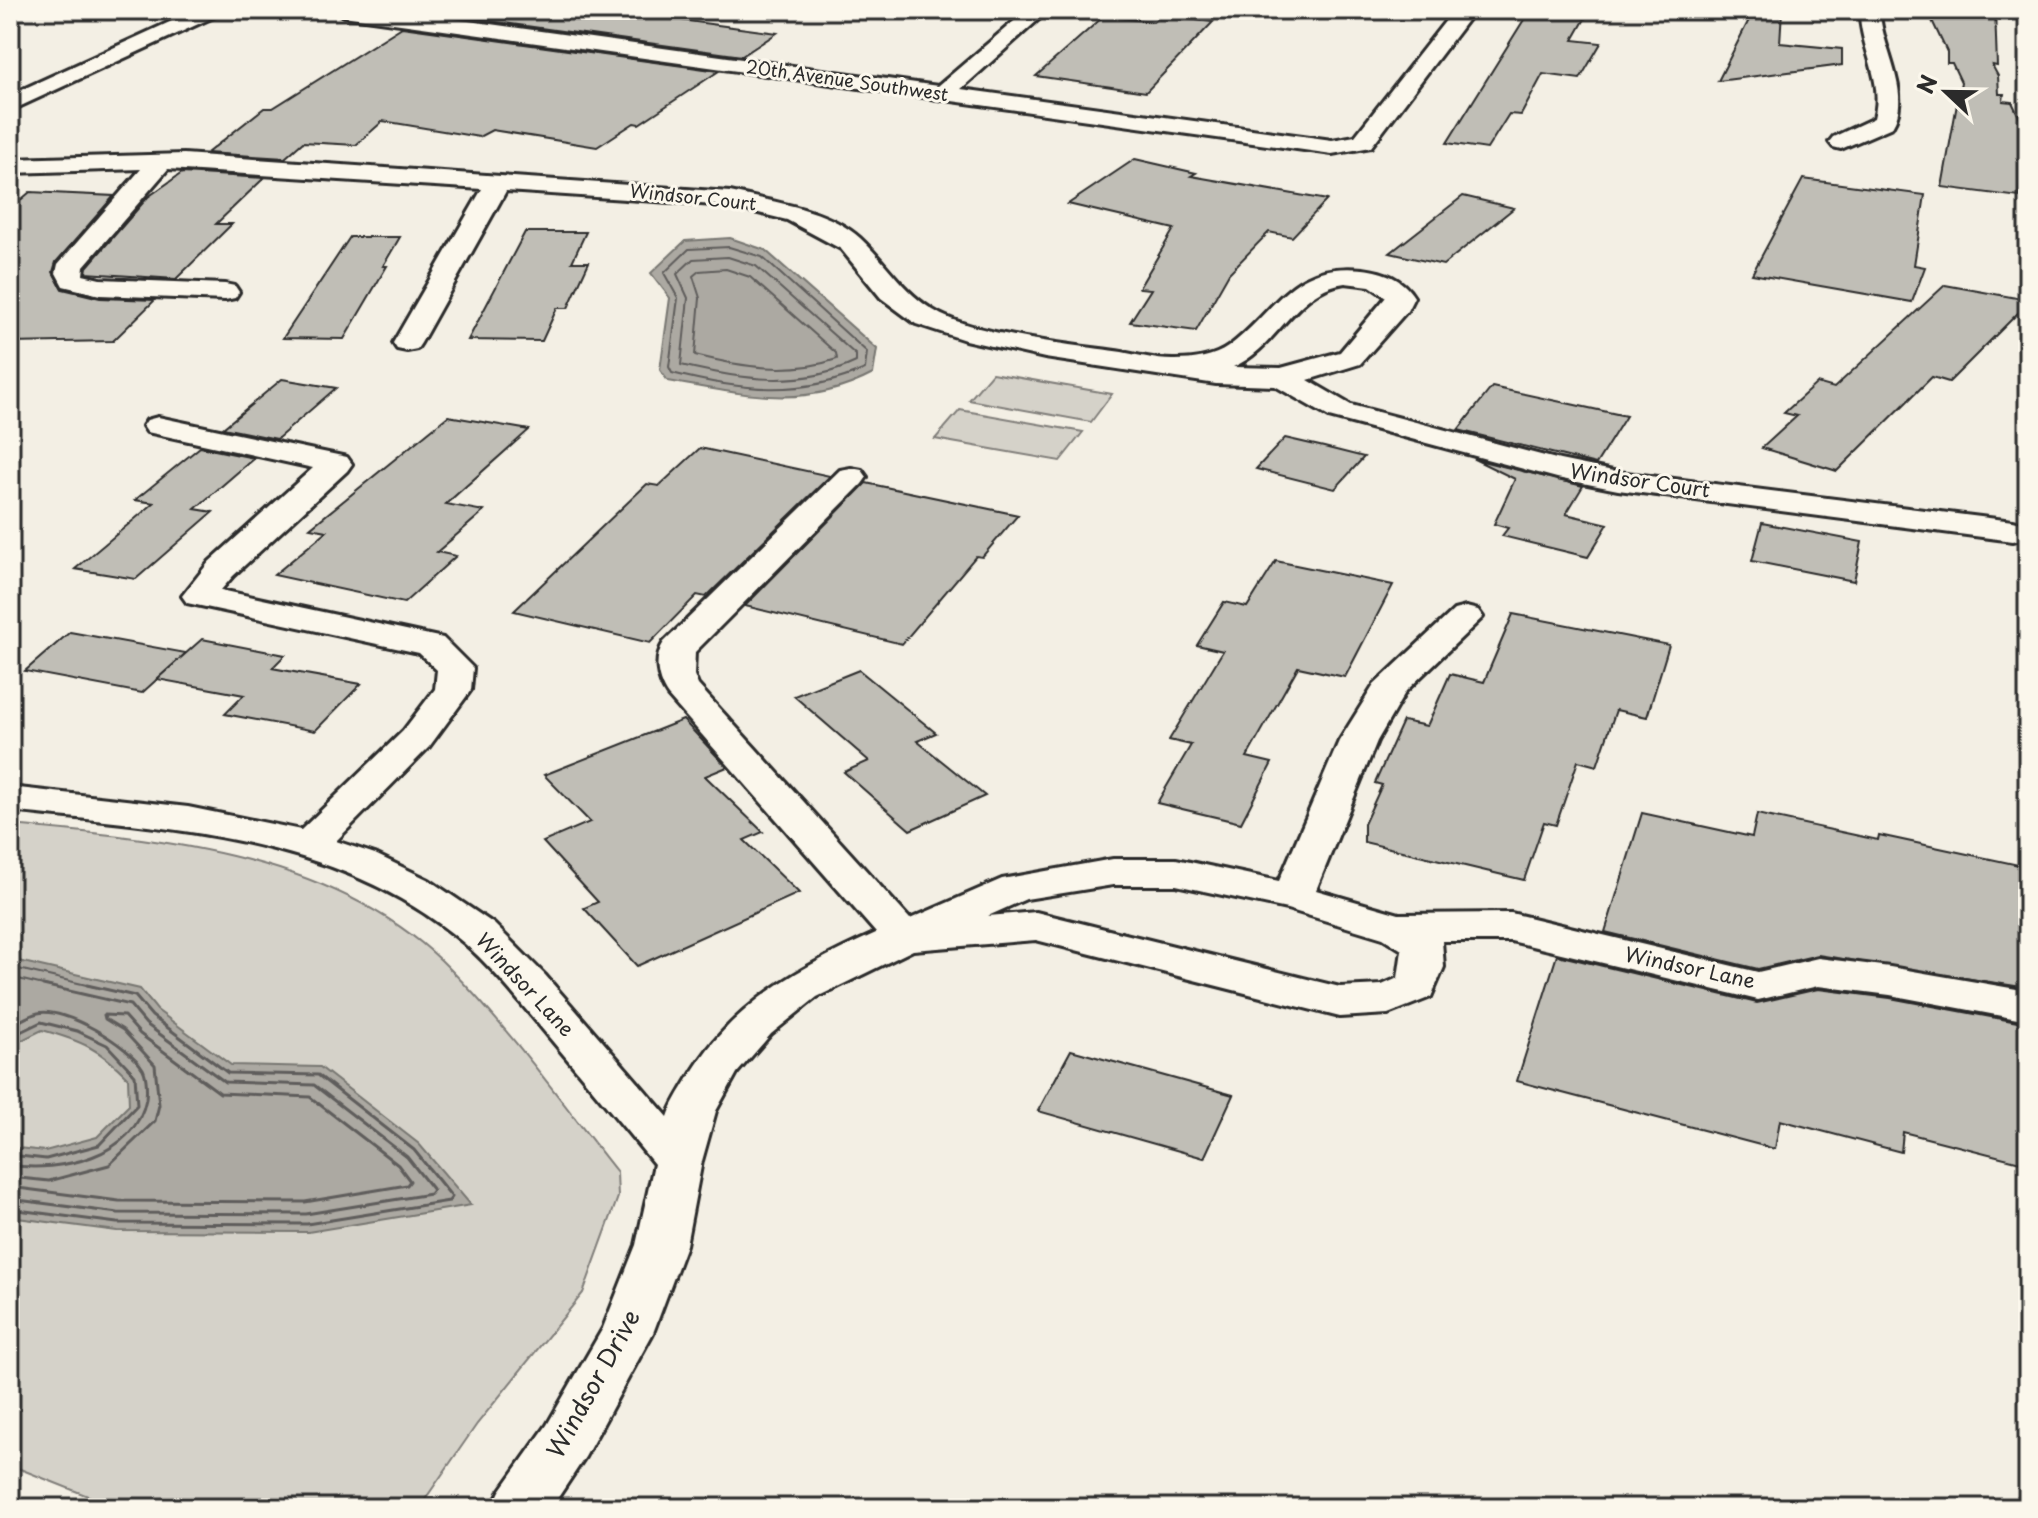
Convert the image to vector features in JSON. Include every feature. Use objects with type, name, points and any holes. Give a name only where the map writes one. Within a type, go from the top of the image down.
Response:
[{"type":"street","points":[[10,104],[213,10]]},
{"type":"street","name":"20th Avenue Southwest","points":[[343,10],[1309,145],[1350,146],[1363,142],[1369,136],[1465,10]]},
{"type":"street","points":[[942,94],[1039,10]]},
{"type":"street","points":[[1841,142],[1884,122],[1889,110],[1890,89],[1876,59],[1869,30],[1870,10]]},
{"type":"street","points":[[162,161],[71,264],[69,273],[72,280],[100,287],[225,292]]},
{"type":"street","name":"Windsor Court","points":[[10,166],[162,161],[687,195],[769,207],[826,228],[850,243],[904,305],[953,329],[1045,349],[1242,378],[1281,377],[1317,370],[1350,358],[1397,305],[1398,292],[1385,283],[1364,277],[1340,275],[1318,279],[1304,286],[1240,352],[1205,366],[1179,368]]},
{"type":"street","points":[[407,343],[499,181]]},
{"type":"street","name":"Windsor Court","points":[[1281,377],[1340,411],[1557,469],[1618,481],[2013,531]]},
{"type":"street","points":[[158,426],[336,464],[221,569],[199,596],[431,645],[455,668],[453,690],[416,739],[309,845]]},
{"type":"street","points":[[851,477],[677,650],[676,675],[681,688],[691,700],[903,937]]},
{"type":"street","points":[[1293,897],[1358,741],[1392,685],[1466,617]]},
{"type":"street","name":"Windsor Lane","points":[[10,799],[200,820],[279,836],[339,854],[407,884],[466,922],[521,974],[678,1161]]},
{"type":"street","name":"Windsor Lane","points":[[678,1161],[699,1099],[719,1064],[755,1023],[802,987],[846,963],[903,937],[1016,888],[1113,872],[1176,872],[1293,897],[1398,928],[1423,944],[1423,967],[1416,987],[1388,999],[1340,1002],[1036,926],[903,937]]},
{"type":"street","name":"Windsor Lane","points":[[1398,928],[1511,927],[1758,986],[1818,972],[1890,981],[2028,1006]]},
{"type":"street","name":"Windsor Drive","points":[[520,1508],[566,1441],[627,1333],[661,1245],[678,1161]]},
{"type":"shaded area","points":[[992,373],[1112,394],[1091,422],[969,400]]},
{"type":"shaded area","points":[[960,410],[1083,432],[1060,461],[935,439]]},
{"type":"shaded area","points":[[10,825],[127,837],[246,859],[303,877],[357,901],[407,931],[451,970],[516,1043],[617,1172],[618,1197],[583,1293],[477,1424],[419,1508],[118,1508],[10,1465]]},
{"type":"water","points":[[730,238],[765,250],[877,349],[873,374],[822,393],[797,396],[747,394],[668,381],[660,370],[670,298],[651,273],[685,241]]},
{"type":"water","points":[[10,959],[140,989],[157,1010],[231,1065],[320,1067],[419,1144],[471,1205],[308,1232],[117,1231],[10,1217],[10,1147],[45,1151],[97,1137],[129,1105],[128,1078],[90,1047],[42,1030],[10,1046]]},
{"type":"building","points":[[410,10],[607,10],[777,33],[742,56]]},
{"type":"building","points":[[1530,10],[1590,10],[1573,40],[1601,43],[1580,79],[1543,74],[1521,115],[1509,114],[1487,149],[1447,143]]},
{"type":"building","points":[[1754,10],[1782,10],[1780,43],[1842,49],[1842,65],[1718,81]]},
{"type":"building","points":[[1927,10],[1995,10],[1997,66],[1992,65],[1998,76],[1999,94],[2004,94],[2003,101],[2012,102],[2026,131],[2019,197],[1942,187],[1961,82],[1952,63],[1947,63],[1947,52]]},
{"type":"building","points":[[1104,16],[1153,22],[1160,16],[1213,22],[1146,92],[1036,76]]},
{"type":"building","points":[[402,27],[719,71],[639,124],[634,123],[597,147],[492,130],[479,137],[383,121],[356,145],[303,142],[285,158],[207,153],[264,108],[273,108]]},
{"type":"building","points":[[1135,159],[1196,173],[1191,176],[1327,200],[1292,237],[1269,232],[1229,273],[1196,331],[1130,322],[1151,289],[1139,288],[1174,229],[1068,204]]},
{"type":"building","points":[[182,173],[264,178],[216,224],[232,224],[176,279],[86,273],[87,267],[148,197]]},
{"type":"building","points":[[1803,179],[1925,195],[1914,265],[1925,267],[1912,302],[1752,274]]},
{"type":"building","points":[[30,192],[114,196],[56,262],[53,272],[62,289],[100,298],[155,300],[113,341],[10,343],[10,209]]},
{"type":"building","points":[[1463,196],[1514,208],[1443,265],[1390,253]]},
{"type":"building","points":[[525,232],[586,232],[572,262],[589,262],[568,308],[557,308],[542,341],[468,340]]},
{"type":"building","points":[[350,237],[400,237],[383,266],[387,266],[344,339],[283,338]]},
{"type":"building","points":[[1945,285],[2028,300],[2028,303],[1949,382],[1932,377],[1837,471],[1762,448],[1797,416],[1784,413],[1817,383],[1834,388]]},
{"type":"building","points":[[282,379],[336,388],[277,439],[223,428]]},
{"type":"building","points":[[1492,387],[1626,416],[1596,464],[1458,430]]},
{"type":"building","points":[[448,416],[529,430],[446,504],[484,511],[437,552],[456,556],[404,603],[274,575],[327,531],[310,528]]},
{"type":"building","points":[[1285,438],[1364,457],[1335,489],[1256,469]]},
{"type":"building","points":[[200,447],[254,458],[195,509],[213,512],[136,579],[75,569],[154,503],[135,500]]},
{"type":"building","points":[[700,448],[830,476],[706,597],[697,595],[650,643],[514,611],[647,484],[659,486]]},
{"type":"building","points":[[1474,459],[1583,486],[1566,514],[1608,524],[1588,557],[1502,536],[1508,528],[1494,524],[1515,479]]},
{"type":"building","points":[[866,483],[1018,515],[982,557],[976,556],[902,644],[745,606]]},
{"type":"building","points":[[1762,523],[1862,542],[1854,581],[1752,561]]},
{"type":"building","points":[[1276,561],[1393,585],[1345,677],[1298,667],[1247,757],[1272,763],[1241,823],[1157,803],[1191,745],[1169,740],[1223,651],[1197,645],[1224,602],[1247,607]]},
{"type":"building","points":[[1513,614],[1669,645],[1647,717],[1616,710],[1597,766],[1578,761],[1556,825],[1544,822],[1524,880],[1364,842],[1364,824],[1382,785],[1375,783],[1403,721],[1427,726],[1450,674],[1484,682]]},
{"type":"building","points":[[70,632],[186,653],[142,693],[25,671]]},
{"type":"building","points":[[202,639],[285,655],[272,668],[361,684],[315,731],[225,714],[244,695],[157,679]]},
{"type":"building","points":[[859,670],[936,733],[917,741],[985,796],[910,830],[844,772],[869,761],[794,696]]},
{"type":"building","points":[[683,720],[727,767],[705,776],[763,832],[744,840],[799,893],[637,966],[584,908],[598,902],[543,842],[590,822],[544,775]]},
{"type":"building","points":[[1642,813],[1752,837],[1757,814],[1878,840],[1879,835],[2028,867],[2028,988],[1818,955],[1758,969],[1605,932]]},
{"type":"building","points":[[1557,955],[1757,1003],[1818,989],[1890,998],[2028,1024],[2028,1164],[1903,1132],[1901,1152],[1780,1120],[1775,1149],[1517,1081]]},
{"type":"building","points":[[1071,1050],[1233,1095],[1204,1158],[1038,1111]]}]
